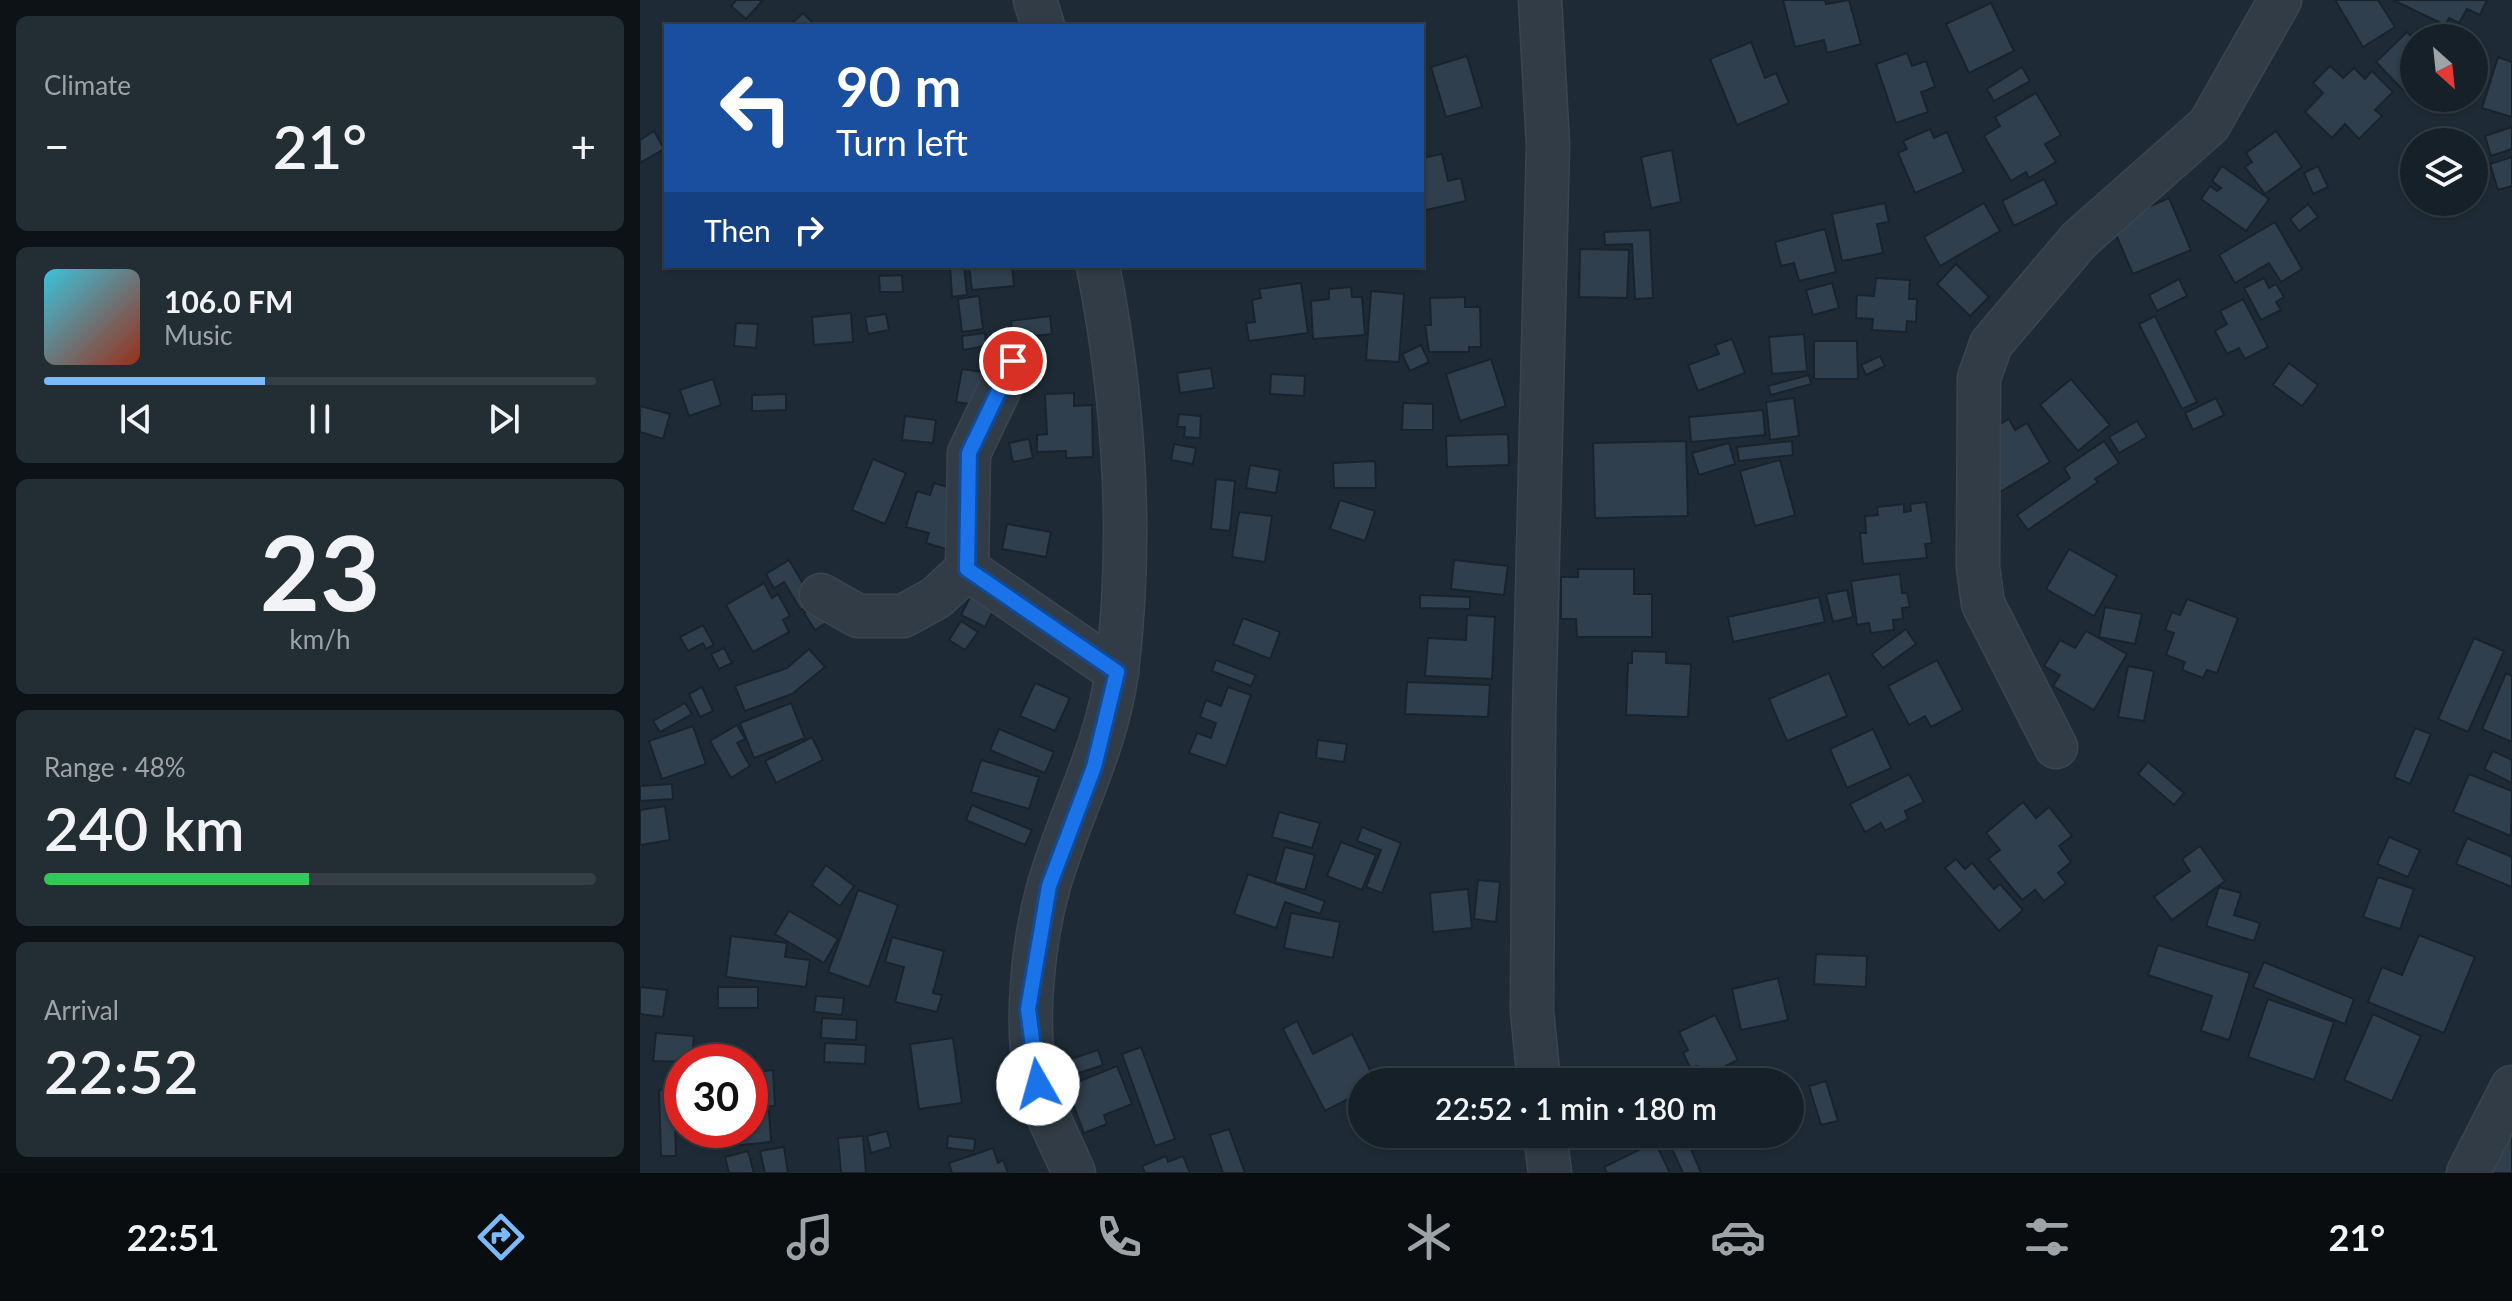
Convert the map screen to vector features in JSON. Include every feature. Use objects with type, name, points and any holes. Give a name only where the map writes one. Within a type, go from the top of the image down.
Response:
[{"type":"street","points":[[1035,0],[1042,24]]},
{"type":"street","points":[[1538,1068],[1532,1011],[1534,747],[1548,145],[1540,0]]},
{"type":"street","points":[[2056,747],[1983,604],[1978,567],[1979,378],[1991,344],[2079,240],[2209,125],[2280,0]]},
{"type":"street","points":[[1074,1173],[1038,1084],[1028,1009],[1049,886],[1094,767],[1117,672],[1126,505],[1111,333],[1098,268]]},
{"type":"street","points":[[821,595],[858,616],[903,616],[936,598],[967,569],[969,453],[1013,361]]},
{"type":"street","points":[[967,569],[1117,672]]},
{"type":"street","points":[[2468,1173],[2512,1087]]},
{"type":"street","points":[[1547,1148],[1550,1173]]},
{"type":"building","points":[[736,0],[763,0],[746,19],[731,6]]},
{"type":"building","points":[[1783,0],[1825,0],[1826,4],[1849,0],[1861,44],[1827,53],[1824,40],[1795,47]]},
{"type":"building","points":[[2335,0],[2378,0],[2395,27],[2363,47]]},
{"type":"building","points":[[2393,0],[2487,0],[2480,15],[2467,9],[2459,23],[2449,18],[2443,24]]},
{"type":"building","points":[[1991,3],[2014,51],[1969,73],[1946,24]]},
{"type":"building","points":[[803,13],[814,24],[791,24]]},
{"type":"building","points":[[2400,39],[2400,87],[2376,62]]},
{"type":"building","points":[[1751,42],[1765,78],[1776,73],[1789,103],[1737,125],[1710,59]]},
{"type":"building","points":[[1907,53],[1912,66],[1926,61],[1935,87],[1921,92],[1928,112],[1896,123],[1876,64]]},
{"type":"building","points":[[1467,56],[1482,107],[1446,117],[1431,67]]},
{"type":"building","points":[[2498,57],[2512,62],[2512,117],[2488,110],[2488,89]]},
{"type":"building","points":[[2330,66],[2343,78],[2354,68],[2365,79],[2372,71],[2393,92],[2375,110],[2382,116],[2359,139],[2345,124],[2332,138],[2305,112],[2323,93],[2313,83]]},
{"type":"building","points":[[2022,67],[2030,81],[1994,101],[1987,89]]},
{"type":"building","points":[[2036,93],[2061,135],[2045,144],[2056,162],[2029,178],[2026,172],[2011,181],[1984,136],[2000,126],[1995,117]]},
{"type":"building","points":[[2512,127],[2512,149],[2491,156],[2488,135]]},
{"type":"building","points":[[1930,129],[1934,138],[1947,132],[1964,172],[1915,193],[1898,153],[1907,149],[1903,141]]},
{"type":"building","points":[[654,131],[664,149],[640,163],[640,140]]},
{"type":"building","points":[[2276,131],[2302,167],[2265,194],[2245,167],[2252,162],[2246,153]]},
{"type":"building","points":[[1672,150],[1681,202],[1651,208],[1641,157]]},
{"type":"building","points":[[1442,154],[1448,181],[1461,178],[1466,201],[1424,211],[1424,158]]},
{"type":"building","points":[[2512,157],[2512,186],[2498,190],[2490,164]]},
{"type":"building","points":[[2222,166],[2269,199],[2246,231],[2201,199],[2210,186],[2217,191],[2221,188],[2212,181]]},
{"type":"building","points":[[2318,166],[2328,187],[2313,194],[2304,173]]},
{"type":"building","points":[[2044,179],[2057,204],[2014,226],[2002,201]]},
{"type":"building","points":[[2169,198],[2191,250],[2133,274],[2111,223]]},
{"type":"building","points":[[1885,203],[1889,222],[1877,224],[1883,253],[1842,261],[1832,214]]},
{"type":"building","points":[[1984,203],[2000,231],[1940,266],[1924,237]]},
{"type":"building","points":[[2308,204],[2318,217],[2299,231],[2290,219]]},
{"type":"building","points":[[2275,222],[2302,269],[2281,282],[2269,263],[2235,283],[2219,255]]},
{"type":"building","points":[[1825,229],[1836,272],[1799,281],[1794,263],[1781,266],[1775,242]]},
{"type":"building","points":[[1650,230],[1653,298],[1635,299],[1632,244],[1605,245],[1604,232]]},
{"type":"building","points":[[1580,249],[1629,250],[1627,298],[1579,297]]},
{"type":"building","points":[[1956,264],[1989,297],[1970,316],[1937,284]]},
{"type":"building","points":[[950,268],[964,268],[967,295],[952,297]]},
{"type":"building","points":[[969,268],[1012,268],[1014,286],[972,290]]},
{"type":"building","points":[[902,275],[903,292],[880,292],[879,276]]},
{"type":"building","points":[[1876,278],[1910,280],[1909,299],[1917,299],[1916,322],[1907,321],[1906,332],[1872,330],[1873,319],[1856,318],[1857,295],[1874,296]]},
{"type":"building","points":[[2264,278],[2269,288],[2276,284],[2284,297],[2276,302],[2281,310],[2261,320],[2244,288]]},
{"type":"building","points":[[2179,279],[2187,296],[2157,311],[2149,295]]},
{"type":"building","points":[[1301,283],[1308,333],[1249,341],[1246,323],[1255,322],[1252,300],[1261,298],[1259,289]]},
{"type":"building","points":[[1832,283],[1839,308],[1813,315],[1806,290]]},
{"type":"building","points":[[1351,287],[1352,297],[1362,297],[1365,335],[1313,339],[1311,301],[1329,299],[1329,289]]},
{"type":"building","points":[[1371,291],[1404,294],[1399,362],[1366,360]]},
{"type":"building","points":[[979,296],[983,329],[962,332],[958,299]]},
{"type":"building","points":[[1465,297],[1465,307],[1480,307],[1481,347],[1469,347],[1469,352],[1429,352],[1425,325],[1431,325],[1430,298]]},
{"type":"building","points":[[2243,299],[2268,347],[2245,359],[2239,348],[2227,354],[2215,331],[2227,324],[2220,311]]},
{"type":"building","points":[[851,313],[853,342],[814,345],[812,317]]},
{"type":"building","points":[[886,314],[889,330],[868,334],[865,317]]},
{"type":"building","points":[[1050,316],[1052,334],[1013,338],[1011,321]]},
{"type":"building","points":[[2155,316],[2197,402],[2182,409],[2139,324]]},
{"type":"building","points":[[736,323],[758,324],[756,348],[734,346]]},
{"type":"building","points":[[985,333],[986,346],[963,350],[962,336]]},
{"type":"building","points":[[1804,334],[1807,371],[1772,374],[1769,337]]},
{"type":"building","points":[[1732,339],[1745,373],[1698,391],[1688,365],[1719,354],[1715,345]]},
{"type":"building","points":[[1814,341],[1857,341],[1858,379],[1814,379]]},
{"type":"building","points":[[1421,345],[1429,362],[1410,371],[1402,354]]},
{"type":"building","points":[[1880,356],[1885,366],[1866,375],[1861,365]]},
{"type":"building","points":[[1491,359],[1506,406],[1460,421],[1446,374]]},
{"type":"building","points":[[2289,363],[2318,385],[2302,406],[2273,385]]},
{"type":"building","points":[[1211,368],[1214,388],[1180,393],[1177,373]]},
{"type":"building","points":[[962,369],[990,373],[984,406],[956,402]]},
{"type":"building","points":[[1271,374],[1305,376],[1304,396],[1270,394]]},
{"type":"building","points":[[1809,375],[1811,384],[1771,395],[1768,386]]},
{"type":"building","points":[[713,379],[721,405],[689,416],[680,390]]},
{"type":"building","points":[[2071,379],[2110,425],[2078,451],[2040,405]]},
{"type":"building","points":[[1074,393],[1074,406],[1092,405],[1093,457],[1066,458],[1066,451],[1037,452],[1037,435],[1047,434],[1045,394]]},
{"type":"building","points":[[786,394],[786,410],[752,411],[752,395]]},
{"type":"building","points":[[1794,398],[1799,436],[1770,440],[1766,402]]},
{"type":"building","points":[[2216,398],[2224,415],[2193,430],[2185,413]]},
{"type":"building","points":[[1403,403],[1433,404],[1433,430],[1402,430]]},
{"type":"building","points":[[640,406],[670,414],[663,439],[640,432]]},
{"type":"building","points":[[1763,410],[1765,435],[1691,442],[1689,417]]},
{"type":"building","points":[[1179,414],[1201,416],[1200,438],[1184,437],[1185,427],[1177,427]]},
{"type":"building","points":[[905,416],[936,420],[933,443],[902,440]]},
{"type":"building","points":[[2009,419],[2015,430],[2027,423],[2050,462],[2000,492],[1977,453],[1988,431]]},
{"type":"building","points":[[2137,421],[2147,437],[2119,453],[2109,437]]},
{"type":"building","points":[[1508,434],[1509,465],[1447,467],[1446,436]]},
{"type":"building","points":[[1029,439],[1033,458],[1013,462],[1009,443]]},
{"type":"building","points":[[1686,441],[1688,516],[1595,518],[1593,443]]},
{"type":"building","points":[[1792,441],[1793,455],[1739,461],[1737,447]]},
{"type":"building","points":[[2104,441],[2119,463],[2095,479],[2098,482],[2028,530],[2017,515],[2070,478],[2064,468]]},
{"type":"building","points":[[1729,443],[1735,464],[1699,475],[1692,453]]},
{"type":"building","points":[[1174,444],[1196,448],[1193,464],[1171,460]]},
{"type":"building","points":[[873,459],[906,473],[885,524],[852,510]]},
{"type":"building","points":[[1780,460],[1795,515],[1755,526],[1740,471]]},
{"type":"building","points":[[1375,461],[1376,488],[1334,488],[1333,463]]},
{"type":"building","points":[[1250,465],[1280,470],[1276,493],[1246,488]]},
{"type":"building","points":[[1216,479],[1235,481],[1230,531],[1211,529]]},
{"type":"building","points":[[934,483],[966,492],[949,550],[926,543],[929,533],[906,527],[917,491],[930,495]]},
{"type":"building","points":[[1340,500],[1375,511],[1365,541],[1330,529]]},
{"type":"building","points":[[1926,502],[1932,543],[1925,544],[1927,558],[1863,564],[1860,533],[1866,533],[1865,516],[1878,515],[1877,507],[1904,504],[1904,512],[1911,511],[1910,504]]},
{"type":"building","points":[[1239,512],[1272,516],[1265,562],[1232,557]]},
{"type":"building","points":[[1007,524],[1051,532],[1046,557],[1002,549]]},
{"type":"building","points":[[2069,549],[2117,576],[2094,616],[2046,589]]},
{"type":"building","points":[[789,560],[814,602],[801,610],[784,582],[774,588],[766,574]]},
{"type":"building","points":[[1454,560],[1508,566],[1504,595],[1451,589]]},
{"type":"building","points":[[1578,569],[1634,569],[1634,594],[1652,594],[1652,637],[1577,637],[1576,619],[1561,619],[1561,577],[1578,577]]},
{"type":"building","points":[[1900,574],[1902,593],[1907,593],[1910,607],[1902,608],[1903,619],[1893,620],[1894,630],[1871,633],[1869,623],[1857,625],[1851,581]]},
{"type":"building","points":[[764,583],[772,598],[778,594],[790,616],[783,620],[789,632],[753,652],[726,605]]},
{"type":"building","points":[[1847,590],[1853,617],[1833,622],[1826,594]]},
{"type":"building","points":[[971,595],[995,607],[985,627],[961,615]]},
{"type":"building","points":[[1420,595],[1470,597],[1470,609],[1420,608]]},
{"type":"building","points":[[1819,597],[1825,622],[1733,642],[1728,617]]},
{"type":"building","points":[[2187,599],[2238,618],[2217,673],[2207,670],[2203,678],[2182,670],[2185,662],[2166,655],[2174,633],[2165,630],[2172,612],[2180,615]]},
{"type":"building","points":[[822,602],[832,619],[815,630],[804,613]]},
{"type":"building","points":[[2105,607],[2142,614],[2135,644],[2099,637]]},
{"type":"building","points":[[1467,615],[1495,617],[1492,679],[1425,676],[1428,638],[1466,640]]},
{"type":"building","points":[[1243,618],[1280,632],[1270,659],[1233,644]]},
{"type":"building","points":[[961,621],[978,632],[965,650],[949,640]]},
{"type":"building","points":[[703,625],[714,645],[706,649],[703,643],[688,651],[680,637]]},
{"type":"building","points":[[1906,629],[1916,644],[1883,668],[1872,654]]},
{"type":"building","points":[[2086,631],[2127,654],[2094,710],[2053,686],[2060,675],[2044,666],[2060,640],[2075,648]]},
{"type":"building","points":[[2474,638],[2504,651],[2468,732],[2438,719]]},
{"type":"building","points":[[724,648],[732,663],[719,669],[711,654]]},
{"type":"building","points":[[809,649],[825,667],[792,694],[745,711],[735,686],[787,668]]},
{"type":"building","points":[[1632,651],[1666,652],[1666,663],[1691,664],[1688,717],[1626,715],[1628,663],[1632,663]]},
{"type":"building","points":[[1216,660],[1256,675],[1251,686],[1212,671]]},
{"type":"building","points":[[1937,660],[1963,710],[1931,727],[1925,716],[1909,725],[1888,686]]},
{"type":"building","points":[[2128,666],[2154,671],[2144,721],[2118,717]]},
{"type":"building","points":[[1829,673],[1847,716],[1787,741],[1769,699]]},
{"type":"building","points":[[2506,673],[2512,676],[2512,742],[2482,729]]},
{"type":"building","points":[[1407,682],[1490,685],[1488,717],[1405,714]]},
{"type":"building","points":[[1035,683],[1070,698],[1055,731],[1020,716]]},
{"type":"building","points":[[702,687],[713,711],[700,717],[689,694]]},
{"type":"building","points":[[1228,687],[1251,695],[1226,766],[1189,753],[1197,733],[1211,738],[1216,723],[1200,717],[1206,700],[1221,706]]},
{"type":"building","points":[[685,703],[692,714],[660,732],[653,721]]},
{"type":"building","points":[[791,703],[805,738],[754,758],[740,723]]},
{"type":"building","points":[[737,725],[745,739],[737,743],[750,766],[731,778],[710,741]]},
{"type":"building","points":[[693,726],[706,764],[662,779],[649,741]]},
{"type":"building","points":[[2415,728],[2431,734],[2410,784],[2394,777]]},
{"type":"building","points":[[999,729],[1054,752],[1045,773],[990,750]]},
{"type":"building","points":[[1873,729],[1891,768],[1847,788],[1830,749]]},
{"type":"building","points":[[812,737],[823,760],[776,783],[765,761]]},
{"type":"building","points":[[1318,740],[1347,744],[1344,762],[1316,758]]},
{"type":"building","points":[[2493,751],[2512,760],[2512,783],[2484,769]]},
{"type":"building","points":[[981,760],[1039,777],[1029,809],[971,792]]},
{"type":"building","points":[[2148,762],[2184,793],[2174,805],[2138,774]]},
{"type":"building","points":[[1909,774],[1924,802],[1905,811],[1908,819],[1885,831],[1881,823],[1865,832],[1850,804]]},
{"type":"building","points":[[2469,774],[2512,791],[2511,836],[2453,812]]},
{"type":"building","points":[[672,784],[673,799],[640,801],[640,786]]},
{"type":"building","points":[[2023,802],[2036,818],[2049,807],[2072,836],[2059,846],[2071,862],[2058,873],[2066,883],[2044,901],[2035,890],[2022,900],[1988,859],[2000,850],[1986,833]]},
{"type":"building","points":[[972,805],[1032,830],[1025,845],[966,820]]},
{"type":"building","points":[[665,806],[670,840],[640,845],[640,810]]},
{"type":"building","points":[[1279,812],[1320,823],[1312,848],[1272,837]]},
{"type":"building","points":[[1362,827],[1401,843],[1382,893],[1366,887],[1381,850],[1357,841]]},
{"type":"building","points":[[2389,837],[2420,850],[2408,877],[2377,864]]},
{"type":"building","points":[[2467,838],[2512,857],[2512,887],[2456,864]]},
{"type":"building","points":[[1341,842],[1376,855],[1362,890],[1327,876]]},
{"type":"building","points":[[2200,846],[2225,881],[2172,920],[2154,897],[2190,871],[2182,859]]},
{"type":"building","points":[[1285,847],[1315,855],[1305,890],[1275,882]]},
{"type":"building","points":[[1956,859],[1965,869],[1972,863],[1994,889],[2000,884],[2023,910],[1999,931],[1945,868]]},
{"type":"building","points":[[826,865],[854,886],[840,906],[812,885]]},
{"type":"building","points":[[1248,874],[1325,901],[1320,914],[1285,902],[1276,928],[1234,914]]},
{"type":"building","points":[[2378,877],[2414,889],[2400,929],[2363,917]]},
{"type":"building","points":[[1478,880],[1500,882],[1496,922],[1474,919]]},
{"type":"building","points":[[2219,887],[2241,893],[2234,915],[2260,923],[2254,941],[2206,926]]},
{"type":"building","points":[[1468,889],[1472,928],[1433,932],[1430,893]]},
{"type":"building","points":[[858,890],[898,905],[869,987],[828,972]]},
{"type":"building","points":[[789,911],[838,939],[824,963],[775,934]]},
{"type":"building","points":[[1291,913],[1340,922],[1333,958],[1284,948]]},
{"type":"building","points":[[2419,935],[2475,957],[2444,1033],[2368,1002],[2382,967],[2402,975]]},
{"type":"building","points":[[731,936],[787,943],[785,957],[810,960],[806,987],[726,977]]},
{"type":"building","points":[[892,937],[944,951],[933,993],[942,995],[937,1012],[895,1002],[904,967],[885,962]]},
{"type":"building","points":[[2158,945],[2250,973],[2229,1040],[2201,1031],[2212,996],[2148,975]]},
{"type":"building","points":[[1816,954],[1867,956],[1866,987],[1814,984]]},
{"type":"building","points":[[2264,962],[2354,999],[2345,1024],[2253,987]]},
{"type":"building","points":[[1778,978],[1788,1020],[1741,1030],[1732,989]]},
{"type":"building","points":[[640,987],[667,990],[663,1017],[640,1014]]},
{"type":"building","points":[[718,987],[758,987],[758,1008],[718,1008]]},
{"type":"building","points":[[816,996],[844,998],[842,1015],[814,1012]]},
{"type":"building","points":[[2268,999],[2334,1022],[2314,1080],[2248,1057]]},
{"type":"building","points":[[2373,1014],[2421,1036],[2392,1101],[2344,1080]]},
{"type":"building","points":[[1715,1015],[1738,1060],[1722,1068],[1690,1068],[1683,1053],[1688,1050],[1679,1032]]},
{"type":"building","points":[[822,1018],[857,1020],[856,1040],[821,1038]]},
{"type":"building","points":[[1297,1021],[1313,1054],[1352,1034],[1369,1068],[1348,1068],[1348,1099],[1325,1111],[1283,1029]]},
{"type":"building","points":[[656,1033],[694,1036],[693,1044],[664,1044],[664,1061],[653,1061]]},
{"type":"building","points":[[953,1038],[962,1103],[919,1109],[910,1044]]},
{"type":"building","points":[[825,1043],[866,1045],[865,1064],[824,1062]]},
{"type":"building","points":[[1141,1047],[1175,1139],[1155,1146],[1122,1054]]},
{"type":"building","points":[[1098,1050],[1103,1065],[1055,1081],[1050,1066]]},
{"type":"building","points":[[1117,1066],[1132,1104],[1104,1115],[1107,1124],[1084,1133],[1068,1091],[1077,1088],[1075,1083]]},
{"type":"building","points":[[773,1070],[775,1106],[768,1106],[768,1071]]},
{"type":"building","points":[[1826,1081],[1838,1121],[1821,1125],[1809,1086]]},
{"type":"building","points":[[659,1090],[664,1090],[664,1148],[676,1148],[676,1156],[661,1156]]},
{"type":"building","points":[[768,1111],[771,1142],[768,1142]]},
{"type":"building","points":[[1229,1129],[1245,1173],[1223,1173],[1210,1135]]},
{"type":"building","points":[[887,1131],[891,1147],[871,1153],[867,1136]]},
{"type":"building","points":[[2512,1134],[2512,1173],[2487,1173],[2482,1169]]},
{"type":"building","points":[[863,1136],[866,1173],[841,1173],[838,1138]]},
{"type":"building","points":[[948,1136],[975,1139],[974,1151],[947,1148]]},
{"type":"building","points":[[784,1147],[788,1173],[765,1173],[760,1151]]},
{"type":"building","points":[[993,1148],[998,1163],[1003,1160],[1008,1173],[952,1173],[949,1163]]},
{"type":"building","points":[[1643,1148],[1658,1148],[1670,1173],[1607,1173],[1604,1167]]},
{"type":"building","points":[[1691,1148],[1701,1173],[1683,1173],[1672,1149]]},
{"type":"building","points":[[748,1151],[754,1173],[729,1173],[725,1157]]},
{"type":"building","points":[[1166,1156],[1168,1162],[1183,1156],[1190,1173],[1145,1173],[1142,1166]]},
{"type":"route","points":[[1013,361],[969,453],[967,569],[1117,672],[1094,767],[1049,886],[1028,1009],[1038,1084]]}]
